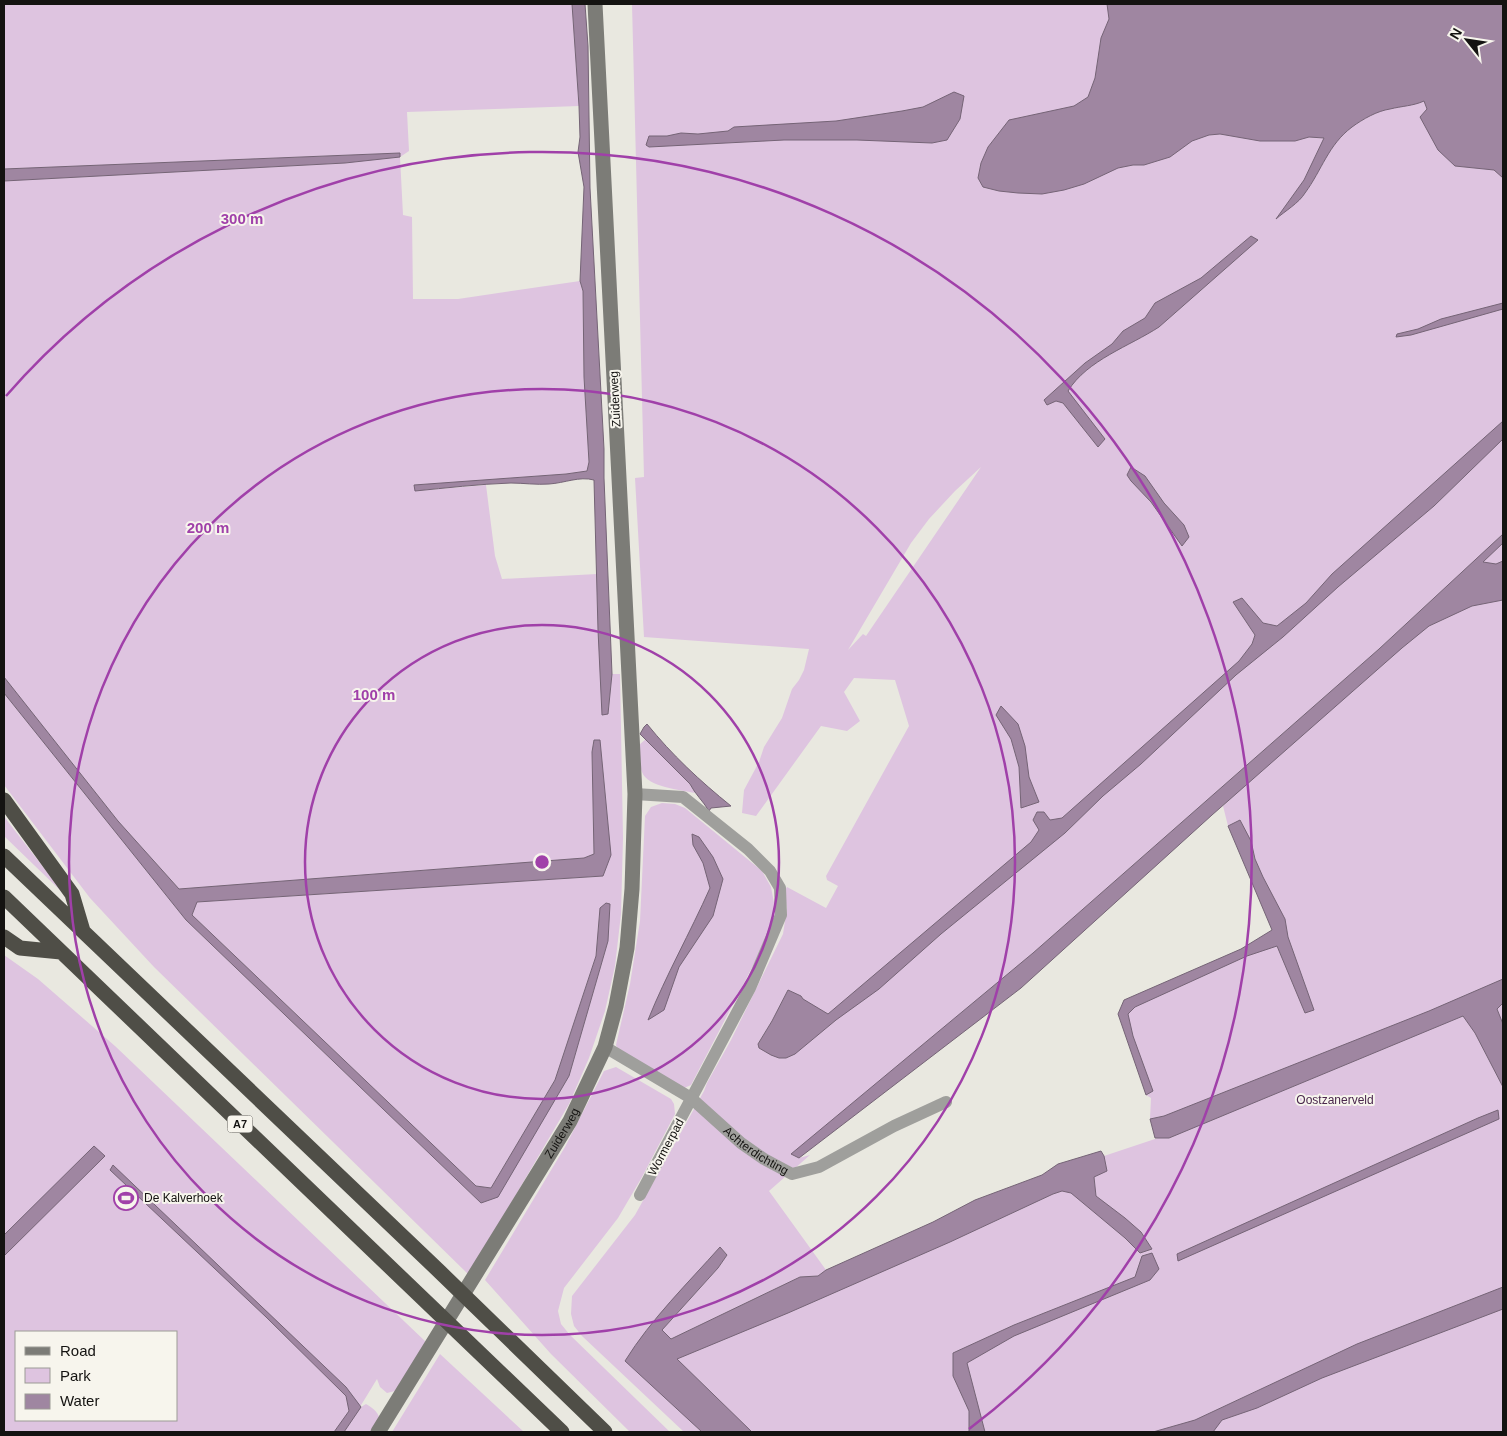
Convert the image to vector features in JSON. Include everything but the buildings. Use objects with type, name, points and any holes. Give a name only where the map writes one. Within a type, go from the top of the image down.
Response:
[{"type":"highway","name":"A7","points":[[4,800],[72,894],[84,932]]},
{"type":"highway","name":"A7","points":[[4,856],[605,1432]]},
{"type":"highway","name":"A7","points":[[4,898],[562,1432]]},
{"type":"highway","points":[[4,936],[20,948],[61,952]]},
{"type":"street","name":"Zuiderweg","points":[[378,1432],[570,1121],[605,1048],[616,1006],[626,948],[632,889],[635,794],[595,4]]},
{"type":"street","points":[[635,794],[683,797],[748,850],[770,871],[780,888],[781,915],[750,988],[691,1098]]},
{"type":"street","name":"Achterdichting","points":[[605,1048],[691,1098],[741,1143],[764,1159],[792,1174],[819,1167],[894,1126],[946,1102]]},
{"type":"street","name":"Wormerpad","points":[[640,1195],[691,1098]]},
{"type":"green space","points":[[4,4],[572,4],[579,106],[407,112],[409,151],[400,157],[403,215],[412,217],[413,299],[458,299],[580,281],[583,291],[584,377],[589,462],[587,471],[415,485],[415,491],[486,485],[495,556],[502,579],[597,574],[598,630],[608,714],[612,674],[620,674],[623,838],[621,914],[615,966],[605,1011],[589,1058],[569,1104],[469,1275],[154,967],[90,898],[4,785],[4,693],[186,920],[481,1203],[569,1076],[608,941],[600,909],[596,956],[555,1080],[491,1188],[476,1186],[192,915],[196,902],[603,876],[594,740],[592,752],[594,854],[584,858],[179,889],[118,821],[4,677],[4,181],[345,163],[400,153],[4,169]]},
{"type":"green space","name":"Oostzanerveld","points":[[632,4],[1503,4],[1503,534],[1495,541],[1503,535],[1503,1432],[703,1432],[695,1426],[702,1432],[684,1432],[582,1336],[574,1326],[571,1314],[572,1296],[635,1215],[731,1040],[783,934],[787,908],[784,892],[787,887],[826,908],[838,886],[827,880],[826,876],[909,726],[895,680],[854,678],[844,692],[860,721],[847,731],[821,726],[756,816],[742,813],[744,790],[759,762],[764,747],[782,718],[792,689],[804,670],[809,649],[644,637],[635,478],[644,477]],"holes":[[[981,467],[866,636],[863,634],[848,650],[911,543],[929,519]],[[1447,586],[1223,806],[1228,826],[1240,840],[1278,939],[1134,1007],[1124,1015],[1149,1094],[1146,1095],[1151,1098],[1150,1119],[1159,1117],[1158,1138],[1104,1156],[1104,1159],[626,1361],[633,1349],[720,1247],[727,1255],[718,1268],[662,1330],[671,1339],[800,1277],[818,1276],[826,1270],[769,1191],[810,1155],[799,1158],[792,1154],[1033,953],[1379,649]],[[788,990],[801,996],[803,999],[771,1055],[760,1048],[758,1044]]]},
{"type":"green space","points":[[646,739],[690,784],[695,793],[665,787],[645,777],[640,766],[639,745]]},
{"type":"green space","points":[[662,803],[675,804],[685,808],[762,871],[771,887],[774,903],[769,935],[691,1085],[682,1089],[619,1052],[616,1045],[630,984],[640,921],[645,816],[651,807]]},
{"type":"green space","points":[[4,816],[9,823],[64,894],[4,836]]},
{"type":"green space","name":"De Kalverhoek","points":[[4,955],[38,979],[115,1046],[426,1342],[395,1391],[387,1393],[380,1387],[377,1379],[352,1420],[361,1407],[366,1404],[373,1408],[380,1419],[371,1432],[4,1432]]},
{"type":"green space","points":[[616,1067],[671,1099],[674,1104],[675,1114],[618,1218],[564,1288],[558,1311],[561,1324],[570,1335],[670,1432],[630,1432],[551,1354],[485,1280],[565,1147],[604,1071]]},
{"type":"green space","points":[[440,1354],[524,1432],[392,1432]]},
{"type":"water","points":[[572,4],[585,4],[588,46],[590,188],[604,449],[612,674],[608,714],[602,715],[594,480],[577,479],[544,484],[487,484],[415,491],[414,485],[587,471],[589,462],[584,377],[583,291],[580,281],[584,187],[578,152],[580,137],[579,106]]},
{"type":"water","points":[[1107,4],[1503,4],[1503,178],[1494,170],[1455,166],[1438,150],[1420,117],[1427,109],[1424,101],[1380,112],[1365,118],[1352,127],[1331,150],[1302,197],[1276,219],[1304,180],[1324,138],[1309,137],[1295,141],[1260,141],[1220,134],[1209,135],[1192,141],[1170,157],[1144,165],[1118,168],[1084,184],[1064,190],[1042,194],[999,191],[983,187],[978,178],[981,163],[988,147],[1009,120],[1074,106],[1088,97],[1095,78],[1101,38],[1109,19]]},
{"type":"water","points":[[954,92],[964,96],[960,119],[947,140],[932,143],[784,140],[649,147],[646,145],[649,136],[728,131],[734,127],[836,121],[902,111],[923,107]]},
{"type":"water","points":[[400,153],[400,157],[345,163],[4,181],[4,169]]},
{"type":"water","points":[[1251,236],[1258,240],[1159,327],[1097,362],[1076,380],[1068,391],[1105,439],[1098,447],[1063,403],[1056,401],[1047,405],[1044,400],[1085,363],[1112,344],[1123,331],[1145,318],[1155,303],[1201,278]]},
{"type":"water","points":[[1503,303],[1503,309],[1411,335],[1396,337],[1397,334],[1418,329],[1441,319]]},
{"type":"water","points":[[1503,421],[1503,439],[1434,506],[1338,587],[1283,637],[1236,675],[1065,833],[941,934],[879,989],[836,1020],[795,1054],[786,1058],[779,1058],[759,1048],[758,1044],[788,990],[801,996],[828,1014],[1031,842],[1039,830],[1033,820],[1037,812],[1044,812],[1050,820],[1062,818],[1239,661],[1252,644],[1255,635],[1233,602],[1242,598],[1263,623],[1277,626],[1306,603],[1332,574]]},
{"type":"water","points":[[1131,467],[1145,476],[1164,503],[1184,525],[1189,537],[1182,546],[1151,502],[1127,475]]},
{"type":"water","points":[[1503,534],[1503,543],[1483,562],[1496,564],[1503,561],[1503,600],[1472,606],[1429,626],[1212,815],[1021,988],[799,1158],[791,1154],[1033,953],[1379,649]]},
{"type":"water","points":[[4,677],[118,821],[179,889],[584,858],[594,854],[592,752],[594,740],[600,740],[611,855],[603,876],[197,902],[192,915],[476,1186],[491,1188],[555,1080],[596,956],[600,908],[606,903],[610,904],[608,941],[569,1076],[498,1197],[481,1203],[186,920],[4,693]]},
{"type":"water","points":[[1001,706],[1018,724],[1025,746],[1029,777],[1039,802],[1021,808],[1019,767],[1011,739],[996,715]]},
{"type":"water","points":[[647,724],[687,767],[731,806],[711,808],[709,811],[690,784],[640,734]]},
{"type":"water","points":[[1240,820],[1251,841],[1255,859],[1263,877],[1285,919],[1288,937],[1314,1010],[1305,1013],[1277,946],[1247,956],[1135,1007],[1128,1014],[1133,1036],[1153,1091],[1146,1095],[1118,1014],[1124,1000],[1241,949],[1272,930],[1228,826]]},
{"type":"water","points":[[692,834],[699,837],[713,857],[723,879],[713,916],[679,967],[664,1010],[648,1020],[710,888],[703,863],[693,845]]},
{"type":"water","points":[[1503,979],[1503,1003],[1497,1009],[1503,1024],[1503,1087],[1475,1033],[1463,1016],[1169,1138],[1155,1138],[1150,1119],[1164,1116],[1429,1011]]},
{"type":"water","points":[[1498,1110],[1499,1119],[1178,1261],[1177,1254]]},
{"type":"water","points":[[94,1146],[105,1156],[4,1256],[4,1235]]},
{"type":"water","points":[[1101,1151],[1107,1171],[1094,1177],[1096,1196],[1141,1232],[1152,1249],[1140,1253],[1071,1193],[1062,1191],[788,1313],[677,1359],[752,1432],[702,1432],[625,1361],[658,1316],[720,1247],[727,1255],[718,1268],[662,1330],[671,1339],[800,1277],[818,1276],[826,1270],[933,1222],[975,1200],[1042,1175],[1058,1164]]},
{"type":"water","points":[[113,1165],[346,1387],[361,1407],[344,1432],[334,1432],[349,1411],[346,1396],[266,1317],[110,1170]]},
{"type":"water","points":[[1152,1253],[1159,1269],[1150,1280],[1014,1336],[967,1363],[985,1432],[969,1432],[969,1411],[953,1376],[953,1353],[1014,1325],[1135,1277],[1142,1256]]},
{"type":"water","points":[[1503,1287],[1503,1309],[1322,1378],[1257,1408],[1222,1420],[1213,1432],[1153,1432],[1195,1420],[1357,1344]]},
{"type":"place","name":"De Kalverhoek","points":[[126,1198]]}]
